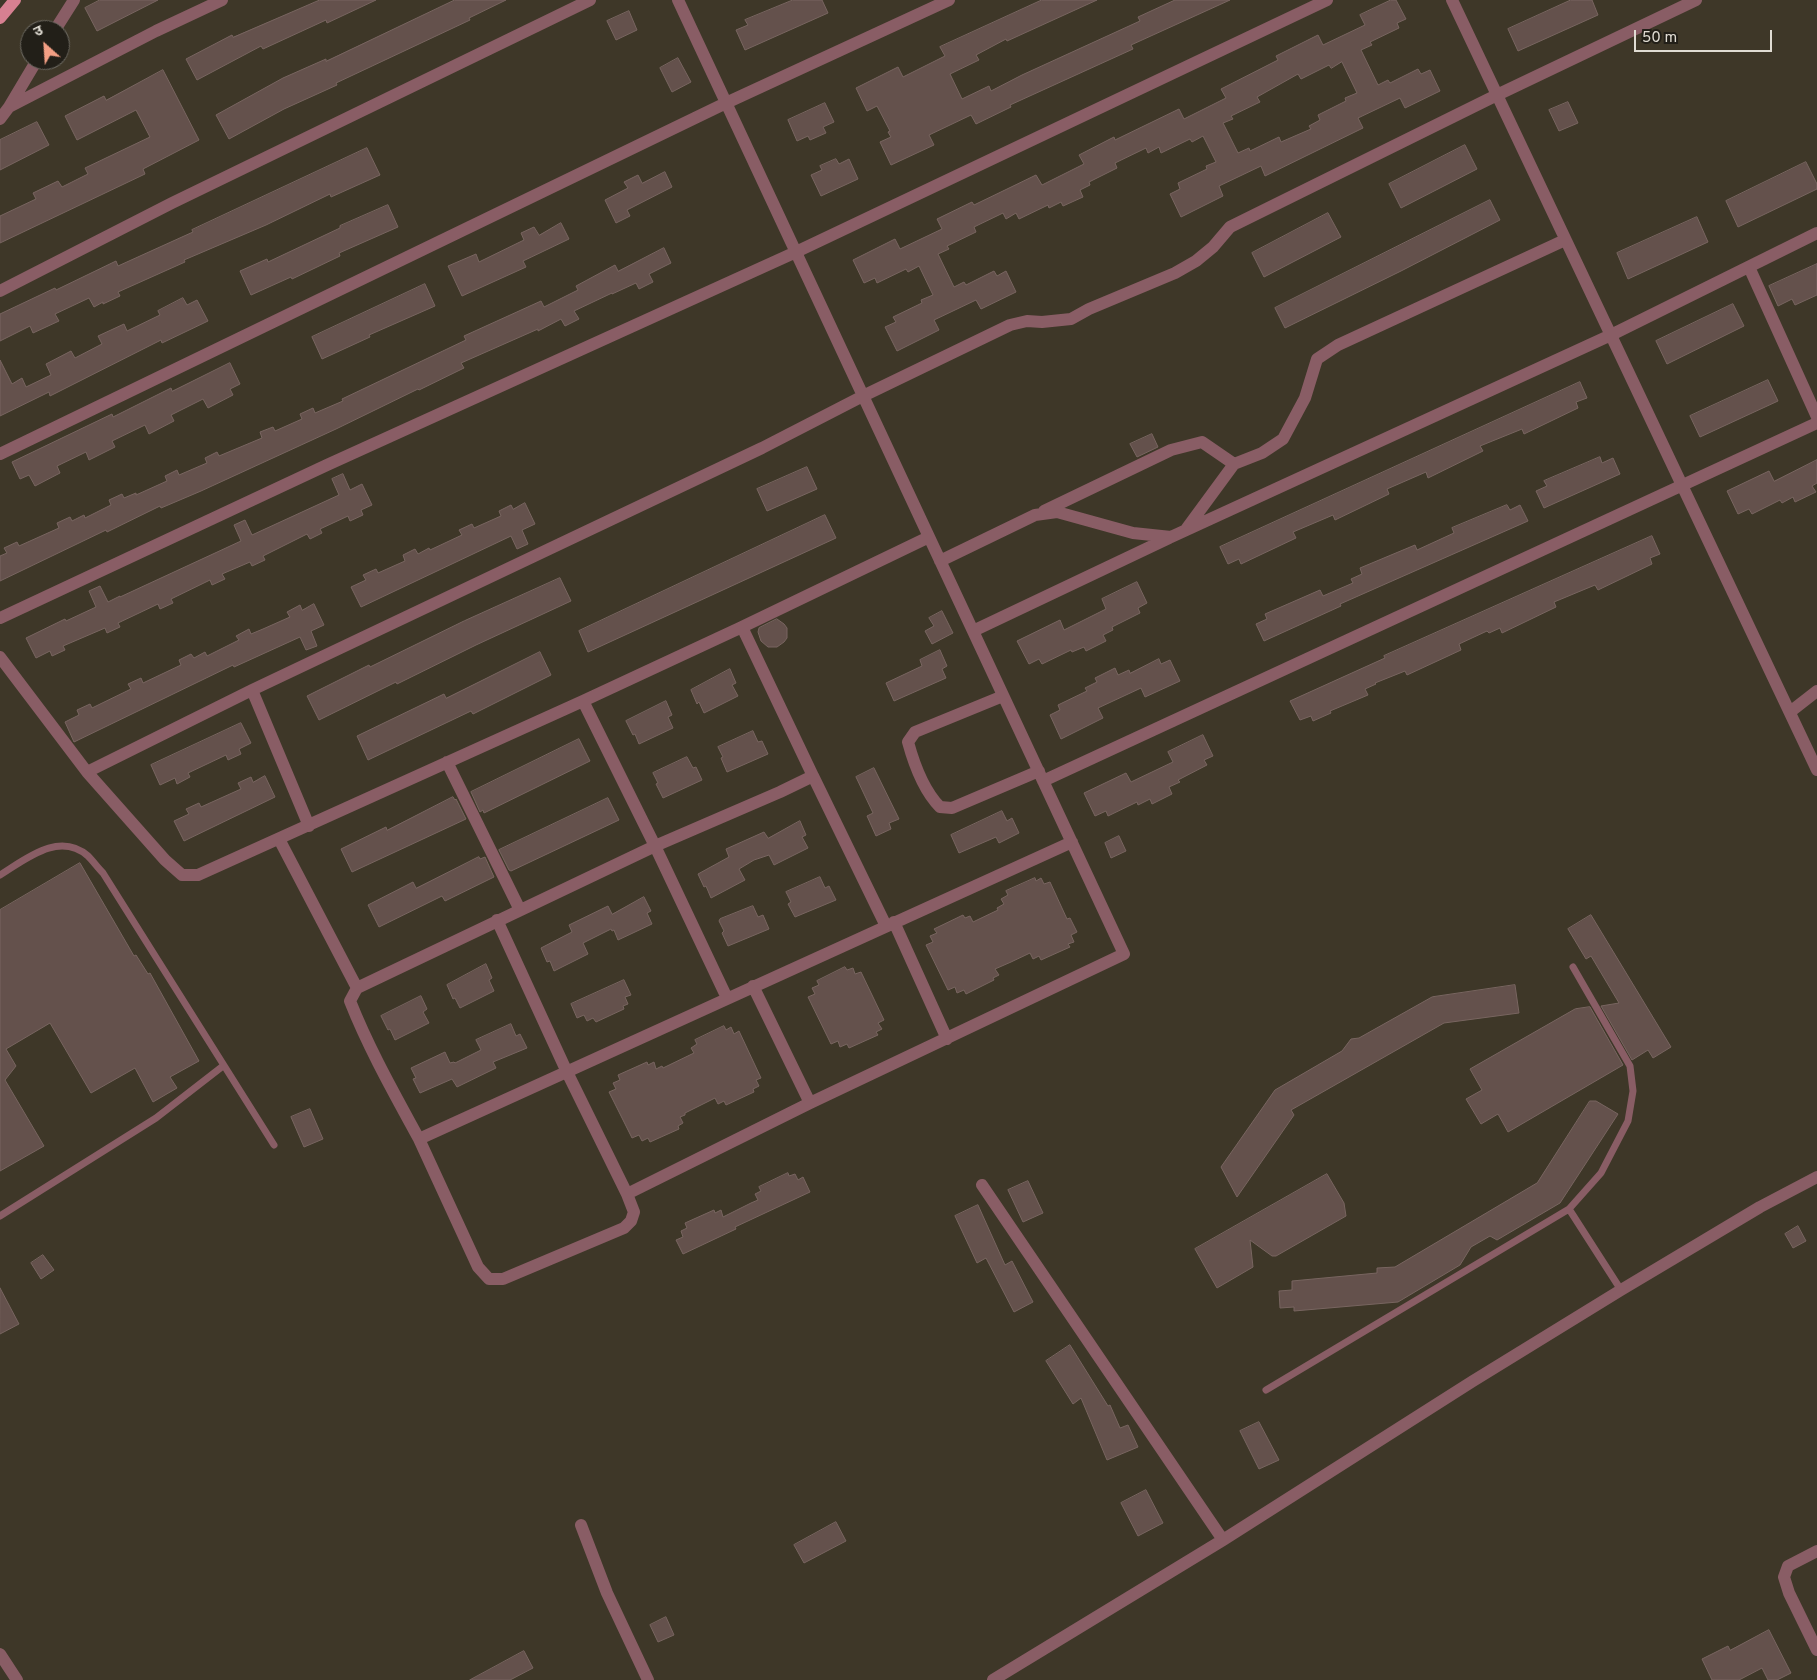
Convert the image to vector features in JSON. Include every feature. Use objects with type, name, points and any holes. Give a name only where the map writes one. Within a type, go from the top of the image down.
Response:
[{"type":"main road","points":[[0,18],[15,0]]},
{"type":"street","points":[[61,20],[74,0]]},
{"type":"street","points":[[9,107],[156,31],[222,0]]},
{"type":"street","points":[[0,291],[172,203],[590,0]]},
{"type":"street","points":[[627,1194],[810,1103],[1124,954],[678,0]]},
{"type":"street","points":[[0,454],[726,103],[949,0]]},
{"type":"street","points":[[0,618],[327,465],[796,252],[1327,0]]},
{"type":"street","points":[[1452,0],[1817,770]]},
{"type":"street","points":[[87,772],[252,690],[762,448],[863,396],[1010,325],[1027,321],[1042,322],[1071,319],[1090,308],[1175,273],[1196,261],[1213,247],[1230,227],[1497,95],[1696,0]]},
{"type":"street","points":[[0,119],[31,70]]},
{"type":"street","points":[[973,631],[1186,530],[1610,335],[1817,233]]},
{"type":"street","points":[[1186,530],[1234,464],[1262,453],[1282,439],[1305,398],[1317,359],[1338,345],[1566,240]]},
{"type":"street","points":[[1749,267],[1817,418]]},
{"type":"street","points":[[1003,696],[915,732],[908,742],[912,757],[932,799],[940,807],[952,808],[1041,776],[1817,423]]},
{"type":"street","points":[[940,561],[1171,450],[1202,442],[1234,464]]},
{"type":"street","points":[[1035,515],[1057,512],[1133,533],[1171,537]]},
{"type":"street","points":[[0,658],[87,772],[165,860],[182,875],[198,875],[583,701],[929,537]]},
{"type":"street","points":[[742,627],[813,776],[947,1039]]},
{"type":"street","points":[[252,690],[309,826]]},
{"type":"street","points":[[1790,712],[1817,691]]},
{"type":"street","points":[[583,701],[655,846],[727,998]]},
{"type":"street","points":[[447,762],[520,910]]},
{"type":"street","points":[[497,920],[634,1212],[631,1221],[624,1228],[502,1279],[489,1279],[478,1268],[418,1139],[370,1047],[350,1001],[357,988],[497,920],[655,846],[813,776]]},
{"type":"street","points":[[279,839],[357,988]]},
{"type":"street","points":[[418,1139],[566,1070],[1072,842]]},
{"type":"street","points":[[753,986],[810,1103]]},
{"type":"street","points":[[993,1680],[1223,1540],[1464,1386],[1621,1290],[1760,1207],[1816,1180]]},
{"type":"street","points":[[982,1185],[1223,1540]]},
{"type":"street","points":[[581,1525],[607,1593],[648,1680]]},
{"type":"street","points":[[1817,1551],[1788,1566],[1784,1577],[1789,1594],[1817,1650]]},
{"type":"street","points":[[0,1654],[17,1680]]},
{"type":"lane","points":[[0,874],[41,849],[66,844],[87,855],[103,873],[274,1145]]},
{"type":"lane","points":[[1266,1390],[1569,1209],[1602,1173],[1628,1121],[1632,1091],[1630,1066],[1573,967]]},
{"type":"lane","points":[[0,1216],[156,1118],[223,1066]]},
{"type":"lane","points":[[1569,1209],[1621,1290]]},
{"type":"building","points":[[100,0],[158,0],[97,31],[85,8]]},
{"type":"building","points":[[320,0],[376,0],[327,23],[326,20],[263,49],[261,46],[197,80],[186,59],[232,35],[233,37]]},
{"type":"building","points":[[455,0],[506,0],[469,18],[470,20],[284,109],[229,139],[216,115],[283,78],[326,59],[326,61]]},
{"type":"building","points":[[793,0],[822,0],[828,13],[745,50],[736,30],[748,25],[745,20]]},
{"type":"building","points":[[1042,0],[1097,0],[1007,41],[1006,39],[976,55],[979,60],[950,74],[962,99],[989,86],[991,91],[1140,21],[1138,17],[1175,0],[1230,0],[1131,45],[1133,49],[1010,105],[1011,107],[976,124],[971,115],[929,135],[934,145],[891,165],[880,142],[891,137],[888,132],[890,131],[877,106],[867,111],[856,88],[898,67],[903,77],[945,56],[940,47]]},
{"type":"building","points":[[1391,0],[1396,0],[1406,19],[1397,23],[1399,28],[1370,42],[1372,45],[1361,50],[1378,85],[1388,80],[1390,83],[1418,69],[1421,74],[1430,70],[1440,91],[1405,108],[1400,98],[1358,118],[1363,128],[1265,176],[1261,166],[1219,186],[1223,196],[1181,217],[1170,194],[1180,189],[1178,183],[1207,169],[1206,166],[1216,162],[1203,136],[1192,142],[1190,139],[1161,153],[1159,147],[1148,153],[1146,148],[1115,163],[1117,168],[1089,182],[1090,185],[1080,190],[1083,197],[1063,206],[1061,202],[1049,208],[1048,205],[1019,219],[1016,213],[1006,219],[1003,213],[974,227],[976,232],[947,246],[949,249],[938,254],[954,287],[964,282],[966,285],[994,271],[997,276],[1006,271],[1016,292],[981,309],[976,300],[934,320],[939,330],[897,351],[885,327],[896,322],[893,317],[922,303],[921,300],[933,295],[919,266],[908,272],[906,269],[877,283],[875,278],[864,283],[853,260],[895,239],[900,249],[942,229],[937,219],[972,202],[974,205],[1036,175],[1042,185],[1084,164],[1079,155],[1114,137],[1115,140],[1179,109],[1184,119],[1226,98],[1221,89],[1278,60],[1276,56],[1318,35],[1323,45],[1365,25],[1360,15]],"holes":[[[1342,62],[1357,93],[1345,98],[1346,101],[1318,115],[1320,120],[1309,126],[1311,129],[1281,142],[1279,137],[1250,151],[1249,148],[1238,153],[1223,123],[1233,119],[1231,116],[1260,102],[1257,97],[1298,74],[1301,79],[1329,65],[1331,68]]]},
{"type":"building","points":[[1571,0],[1592,0],[1598,15],[1518,51],[1508,29]]},
{"type":"building","points":[[629,11],[637,30],[616,40],[607,21]]},
{"type":"building","points":[[678,58],[691,82],[672,92],[660,68]]},
{"type":"building","points":[[163,70],[199,140],[143,169],[145,174],[0,243],[0,216],[36,199],[33,193],[58,181],[62,187],[88,174],[85,168],[150,137],[136,110],[77,140],[65,116],[104,96],[106,100]]},
{"type":"building","points":[[1568,102],[1578,123],[1559,131],[1549,110]]},
{"type":"building","points":[[825,103],[834,122],[823,127],[826,133],[810,140],[808,136],[797,141],[788,120]]},
{"type":"building","points":[[37,122],[49,145],[0,170],[0,140]]},
{"type":"building","points":[[1465,145],[1477,169],[1401,208],[1389,184]]},
{"type":"building","points":[[367,148],[380,175],[331,197],[330,194],[266,225],[184,260],[185,262],[118,292],[120,296],[103,304],[103,302],[94,307],[89,298],[55,314],[59,321],[33,333],[30,326],[0,341],[0,314],[116,261],[118,266]]},
{"type":"building","points":[[836,159],[839,164],[849,159],[858,179],[821,196],[811,175],[822,170],[820,166]]},
{"type":"building","points":[[1806,162],[1817,184],[1817,189],[1738,227],[1726,201]]},
{"type":"building","points":[[665,172],[672,187],[627,210],[630,216],[616,223],[605,200],[628,188],[624,182],[638,175],[642,183]]},
{"type":"building","points":[[1490,200],[1500,220],[1285,328],[1275,308]]},
{"type":"building","points":[[388,205],[398,227],[339,253],[340,256],[292,279],[291,277],[251,295],[240,271],[267,259],[268,262],[340,228],[340,226]]},
{"type":"building","points":[[1328,213],[1341,237],[1264,277],[1252,253]]},
{"type":"building","points":[[1697,217],[1708,242],[1628,279],[1617,253]]},
{"type":"building","points":[[561,223],[569,239],[523,261],[526,267],[462,296],[448,266],[476,254],[479,262],[524,240],[521,233],[534,227],[539,235]]},
{"type":"building","points":[[664,248],[671,263],[649,274],[653,282],[639,289],[636,283],[612,293],[574,311],[579,319],[565,326],[561,319],[538,331],[538,329],[461,363],[464,368],[419,390],[201,491],[161,508],[160,506],[107,532],[106,530],[0,581],[0,556],[7,553],[4,548],[17,542],[19,546],[59,528],[57,523],[70,517],[72,521],[84,515],[85,518],[111,505],[109,500],[122,494],[124,498],[136,493],[136,495],[167,481],[165,476],[177,470],[179,475],[207,463],[205,458],[217,452],[219,456],[262,438],[260,432],[273,427],[275,431],[302,419],[300,414],[313,408],[315,413],[343,401],[342,399],[466,340],[464,336],[541,301],[544,307],[578,290],[576,286],[615,265],[618,271]]},
{"type":"building","points":[[1817,264],[1817,295],[1795,305],[1792,299],[1778,306],[1769,286]]},
{"type":"building","points":[[425,284],[435,306],[369,335],[370,337],[322,359],[312,337]]},
{"type":"building","points":[[183,298],[187,305],[197,300],[208,321],[162,343],[161,340],[50,396],[49,392],[0,416],[0,360],[12,384],[22,378],[26,387],[51,375],[46,364],[71,351],[75,358],[102,344],[98,336],[124,324],[127,331],[160,315],[158,311]]},
{"type":"building","points":[[1733,304],[1744,326],[1667,364],[1656,341]]},
{"type":"building","points":[[230,363],[240,384],[230,389],[233,395],[208,408],[203,399],[171,415],[174,421],[149,434],[145,425],[112,441],[115,447],[89,460],[86,452],[57,466],[60,473],[35,486],[29,475],[20,479],[12,462],[112,414],[113,417],[171,388],[172,391]]},
{"type":"building","points":[[1768,380],[1778,401],[1700,437],[1690,416]]},
{"type":"building","points":[[1580,382],[1587,398],[1576,402],[1578,408],[1524,434],[1522,429],[1480,446],[1483,451],[1428,478],[1426,472],[1387,489],[1389,494],[1335,520],[1333,515],[1293,532],[1296,538],[1241,564],[1239,559],[1228,564],[1220,547]]},
{"type":"building","points":[[1152,434],[1158,447],[1137,457],[1130,444]]},
{"type":"building","points":[[1600,457],[1602,463],[1613,458],[1620,474],[1544,508],[1536,491],[1547,486],[1544,481]]},
{"type":"building","points":[[1817,460],[1817,483],[1812,486],[1816,492],[1795,502],[1793,497],[1782,503],[1780,500],[1752,514],[1749,509],[1738,514],[1727,491],[1769,471],[1774,481]]},
{"type":"building","points":[[807,467],[817,489],[767,511],[757,489]]},
{"type":"building","points":[[343,474],[350,490],[362,484],[372,505],[361,510],[363,515],[350,521],[348,516],[320,529],[322,533],[310,539],[307,534],[263,556],[265,560],[252,566],[250,562],[222,574],[225,579],[212,585],[210,580],[171,599],[173,603],[160,609],[158,604],[118,623],[120,627],[107,633],[105,628],[63,646],[65,650],[52,656],[50,651],[36,658],[26,638],[65,619],[66,621],[96,607],[89,591],[100,586],[108,602],[120,597],[241,541],[234,525],[245,520],[252,535],[339,495],[332,479]]},
{"type":"building","points":[[525,503],[535,524],[522,530],[528,544],[517,549],[511,536],[361,607],[351,587],[366,580],[363,575],[376,569],[378,573],[405,561],[403,555],[415,549],[418,554],[429,548],[430,550],[462,535],[459,530],[472,524],[474,528],[501,516],[499,511],[511,505],[513,509]]},
{"type":"building","points":[[1507,505],[1510,510],[1520,505],[1528,521],[1340,604],[1341,606],[1264,641],[1256,624],[1267,619],[1265,614],[1320,590],[1323,596],[1353,583],[1351,579],[1362,574],[1360,568],[1415,545],[1417,550],[1454,533],[1452,528]]},
{"type":"building","points":[[825,515],[836,538],[588,652],[579,631]]},
{"type":"building","points":[[1652,536],[1660,554],[1650,558],[1652,564],[1598,590],[1595,585],[1554,602],[1556,607],[1502,633],[1500,628],[1489,633],[1487,631],[1459,644],[1461,650],[1407,675],[1405,671],[1375,683],[1365,689],[1368,695],[1330,711],[1331,713],[1313,721],[1311,716],[1300,720],[1290,701],[1385,658],[1384,656]]},
{"type":"building","points":[[560,578],[571,601],[319,720],[307,696],[369,665],[370,667],[464,621]]},
{"type":"building","points":[[1137,582],[1147,603],[1138,608],[1140,613],[1112,627],[1113,630],[1103,635],[1106,641],[1086,651],[1084,647],[1072,652],[1071,650],[1042,664],[1039,659],[1029,664],[1017,641],[1060,620],[1064,630],[1106,609],[1102,599]]},
{"type":"building","points":[[314,604],[324,625],[311,631],[317,646],[306,650],[300,637],[234,667],[233,665],[74,742],[65,722],[79,715],[77,710],[90,704],[92,708],[131,689],[128,684],[141,678],[143,683],[181,665],[179,660],[191,654],[194,658],[205,652],[207,656],[239,640],[236,636],[249,629],[251,634],[290,617],[287,612],[300,605],[302,610]]},
{"type":"building","points":[[942,611],[953,633],[932,644],[925,631],[934,626],[929,618]]},
{"type":"building","points":[[777,619],[787,628],[787,638],[777,647],[768,647],[761,641],[758,632],[759,628]]},
{"type":"building","points":[[940,650],[947,666],[942,669],[946,678],[894,701],[886,683],[922,666],[920,660]]},
{"type":"building","points":[[540,652],[551,675],[473,714],[471,711],[368,760],[357,736],[444,694],[446,698]]},
{"type":"building","points":[[1159,659],[1161,664],[1170,660],[1180,681],[1145,697],[1141,688],[1098,708],[1103,718],[1061,739],[1050,715],[1060,710],[1058,705],[1087,691],[1085,688],[1097,682],[1095,678],[1115,668],[1118,675],[1129,670],[1130,673]]},
{"type":"building","points":[[730,669],[736,683],[732,685],[738,696],[704,713],[699,702],[697,704],[691,690]]},
{"type":"building","points":[[666,701],[672,715],[668,717],[673,728],[639,744],[626,721]]},
{"type":"building","points":[[241,723],[251,743],[239,749],[241,754],[228,760],[226,755],[188,773],[190,777],[177,784],[175,778],[160,785],[151,765]]},
{"type":"building","points":[[753,731],[758,742],[762,741],[768,754],[727,772],[718,747]]},
{"type":"building","points":[[1203,735],[1213,756],[1204,760],[1207,765],[1178,780],[1180,782],[1169,787],[1172,794],[1152,804],[1150,799],[1138,805],[1137,802],[1108,816],[1106,811],[1095,816],[1084,793],[1126,773],[1131,782],[1173,762],[1168,752]]},
{"type":"building","points":[[579,739],[590,761],[484,813],[483,810],[480,812],[471,792]]},
{"type":"building","points":[[687,757],[693,768],[696,767],[702,780],[663,798],[653,773]]},
{"type":"building","points":[[874,768],[899,819],[889,823],[891,829],[876,836],[867,816],[873,813],[856,777]]},
{"type":"building","points":[[265,776],[275,797],[184,841],[174,821],[189,814],[186,809],[199,803],[201,807],[241,789],[238,783],[251,777],[253,782]]},
{"type":"building","points":[[453,797],[456,799],[466,819],[352,872],[341,849],[386,827],[387,830]]},
{"type":"building","points":[[608,798],[619,820],[511,871],[509,870],[499,850]]},
{"type":"building","points":[[1002,811],[1007,821],[1012,818],[1019,833],[999,843],[996,837],[959,853],[951,835]]},
{"type":"building","points":[[800,821],[806,835],[802,837],[808,848],[774,865],[769,855],[754,860],[739,869],[745,880],[711,898],[698,874],[729,857],[726,849],[764,832],[768,838]]},
{"type":"building","points":[[1119,836],[1126,851],[1111,858],[1105,843]]},
{"type":"building","points":[[479,857],[480,859],[485,857],[494,877],[445,901],[442,896],[379,927],[368,905],[413,882],[416,888]]},
{"type":"building","points":[[80,863],[134,956],[136,955],[148,974],[150,973],[199,1061],[170,1077],[177,1088],[153,1102],[135,1068],[91,1093],[50,1023],[6,1049],[16,1066],[5,1080],[44,1146],[0,1171],[0,910]]},
{"type":"building","points":[[820,877],[825,888],[829,886],[836,900],[795,917],[788,904],[791,902],[786,892]]},
{"type":"building","points":[[1035,878],[1036,881],[1041,878],[1044,884],[1050,882],[1067,919],[1070,918],[1077,932],[1071,935],[1074,942],[1068,944],[1070,947],[1041,960],[1039,956],[1033,959],[1030,953],[995,969],[999,975],[993,978],[994,980],[966,994],[964,990],[957,993],[955,987],[948,990],[926,945],[933,942],[930,936],[937,933],[934,929],[963,915],[965,918],[970,916],[973,922],[998,910],[997,908],[1004,904],[1001,899],[1008,895],[1006,891]]},
{"type":"building","points":[[644,897],[651,911],[647,913],[652,924],[618,940],[614,930],[612,931],[611,929],[583,943],[588,954],[554,971],[550,961],[547,962],[541,948],[572,932],[569,925],[608,906],[612,914]]},
{"type":"building","points":[[753,906],[758,917],[763,915],[769,929],[728,946],[722,933],[724,931],[719,921],[720,919]]},
{"type":"building","points":[[1591,915],[1671,1047],[1653,1058],[1648,1050],[1632,1060],[1601,1006],[1619,1003],[1591,956],[1586,959],[1568,929]]},
{"type":"building","points":[[486,964],[492,978],[489,980],[494,991],[460,1008],[455,998],[453,999],[447,985]]},
{"type":"building","points":[[845,967],[847,970],[853,968],[855,974],[861,972],[884,1020],[878,1023],[882,1029],[876,1032],[878,1035],[849,1048],[847,1044],[840,1047],[838,1041],[831,1044],[808,997],[815,994],[812,988],[819,985],[817,981]]},
{"type":"building","points":[[624,980],[631,995],[625,997],[628,1004],[623,1006],[624,1009],[596,1022],[593,1018],[587,1021],[584,1015],[577,1018],[571,1004]]},
{"type":"building","points":[[1515,985],[1519,1013],[1444,1023],[1291,1110],[1294,1115],[1237,1197],[1221,1167],[1275,1090],[1342,1051],[1351,1039],[1359,1038],[1432,997]]},
{"type":"building","points":[[421,996],[427,1009],[423,1012],[429,1023],[395,1040],[381,1016]]},
{"type":"building","points":[[1590,1007],[1623,1065],[1508,1132],[1498,1114],[1481,1124],[1466,1099],[1482,1090],[1470,1069],[1575,1009]]},
{"type":"building","points":[[511,1024],[516,1036],[520,1034],[527,1048],[493,1062],[496,1068],[457,1087],[452,1079],[420,1093],[413,1079],[416,1078],[411,1068],[445,1052],[450,1063],[455,1063],[481,1050],[476,1040]]},
{"type":"building","points":[[724,1026],[726,1030],[731,1027],[734,1034],[739,1031],[761,1078],[756,1080],[759,1086],[753,1089],[754,1092],[726,1105],[724,1101],[718,1104],[715,1098],[685,1113],[685,1115],[680,1117],[683,1123],[678,1126],[679,1129],[650,1142],[648,1138],[642,1141],[639,1135],[632,1138],[609,1092],[616,1089],[613,1083],[620,1080],[618,1075],[647,1062],[648,1065],[654,1062],[656,1069],[662,1066],[663,1068],[694,1053],[691,1048],[697,1044],[695,1040]]},
{"type":"building","points":[[1590,1101],[1596,1101],[1618,1114],[1560,1203],[1497,1240],[1490,1236],[1471,1247],[1460,1265],[1398,1302],[1294,1311],[1294,1307],[1280,1308],[1279,1291],[1292,1290],[1292,1281],[1377,1273],[1377,1268],[1395,1267],[1537,1183]]},
{"type":"building","points":[[310,1109],[323,1139],[304,1147],[291,1117]]},
{"type":"building","points":[[788,1173],[789,1176],[795,1174],[798,1180],[803,1177],[810,1192],[683,1254],[676,1240],[683,1237],[681,1231],[687,1228],[685,1223],[714,1210],[715,1213],[721,1210],[723,1217],[758,1200],[755,1194],[761,1191],[759,1187]]},
{"type":"building","points":[[1327,1174],[1344,1203],[1346,1216],[1276,1256],[1272,1256],[1250,1240],[1253,1267],[1217,1288],[1195,1249]]},
{"type":"building","points":[[1028,1181],[1043,1213],[1023,1222],[1008,1190]]},
{"type":"building","points":[[978,1205],[1005,1265],[1012,1261],[1033,1302],[1014,1312],[986,1258],[977,1263],[955,1216]]},
{"type":"building","points":[[1798,1226],[1806,1241],[1793,1248],[1785,1234]]},
{"type":"building","points":[[43,1255],[54,1270],[41,1279],[31,1263]]},
{"type":"building","points":[[0,1288],[19,1324],[0,1334]]},
{"type":"building","points":[[1070,1345],[1108,1406],[1110,1405],[1120,1428],[1128,1425],[1138,1447],[1107,1460],[1081,1398],[1073,1404],[1046,1361]]},
{"type":"building","points":[[1259,1422],[1279,1460],[1259,1469],[1240,1431]]},
{"type":"building","points":[[1146,1490],[1163,1523],[1138,1536],[1121,1503]]},
{"type":"building","points":[[836,1522],[846,1541],[804,1563],[794,1545]]},
{"type":"building","points":[[666,1617],[674,1635],[658,1642],[650,1625]]},
{"type":"building","points":[[1769,1630],[1791,1673],[1777,1680],[1768,1680],[1762,1668],[1739,1680],[1712,1680],[1702,1659],[1728,1646],[1730,1650]]},
{"type":"building","points":[[524,1651],[533,1668],[510,1680],[470,1680]]}]
